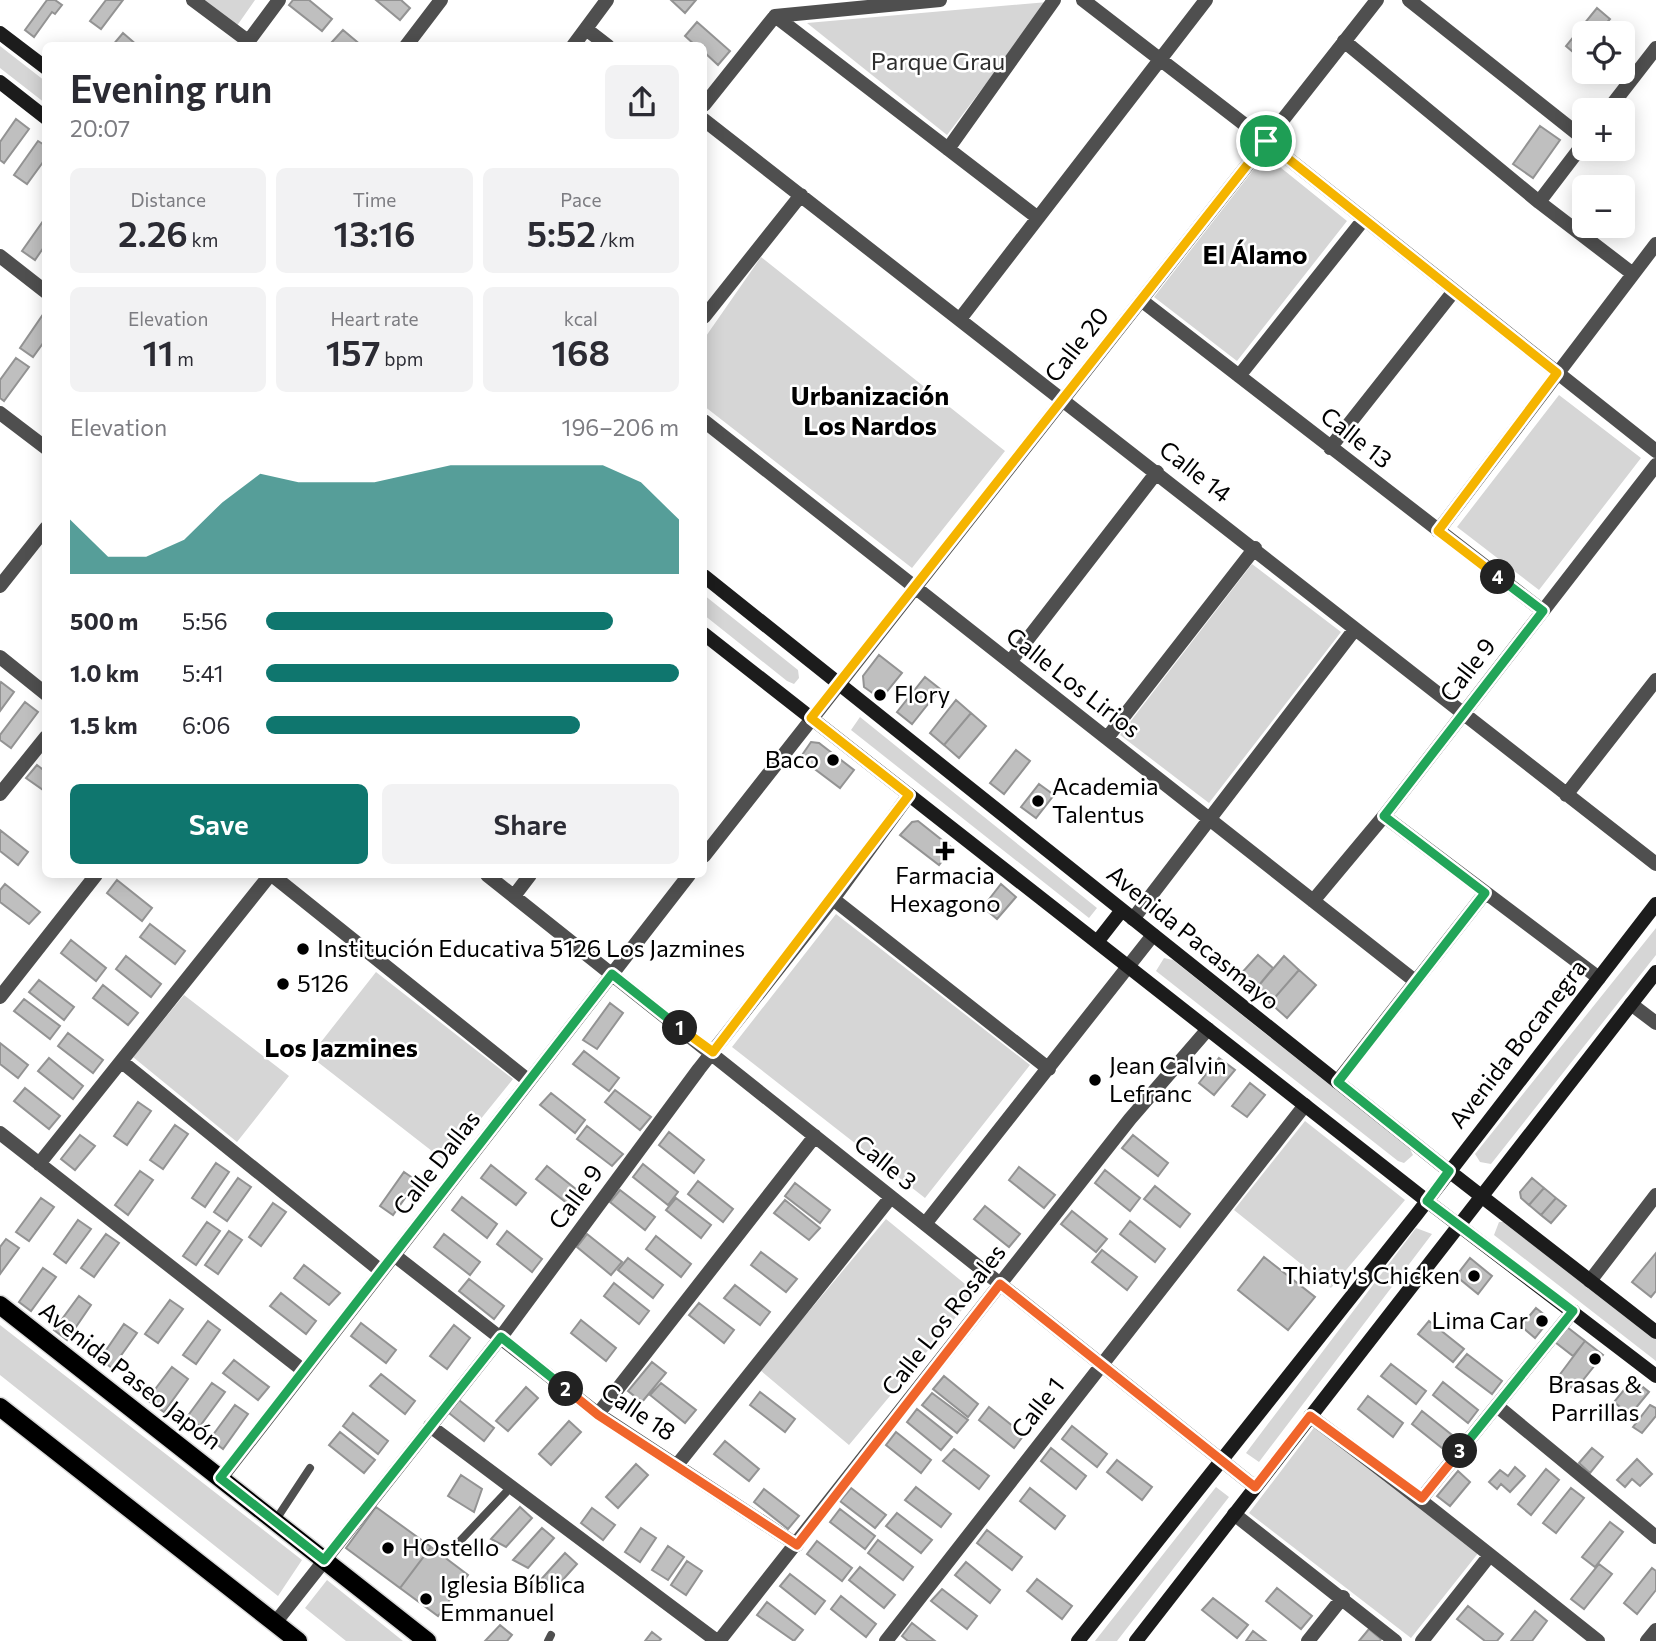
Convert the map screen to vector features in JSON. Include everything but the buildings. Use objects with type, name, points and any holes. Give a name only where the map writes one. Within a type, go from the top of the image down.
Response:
[{"type":"main road","points":[[0,33],[42,65]]},
{"type":"main road","points":[[0,82],[42,115]]},
{"type":"main road","name":"Avenida Pacasmayo","points":[[707,578],[1449,1171],[1656,1332]]},
{"type":"main road","points":[[707,643],[811,718],[1427,1201],[1656,1376]]},
{"type":"main road","name":"Avenida Bocanegra","points":[[1078,1641],[1427,1201],[1656,904]]},
{"type":"main road","points":[[1097,942],[1122,910]]},
{"type":"main road","points":[[1136,1641],[1656,972]]},
{"type":"main road","name":"Avenida Paseo Japón","points":[[0,1305],[427,1641]]},
{"type":"main road","points":[[0,1407],[298,1641]]},
{"type":"street","points":[[193,0],[245,42]]},
{"type":"street","points":[[247,42],[279,0]]},
{"type":"street","points":[[409,42],[441,0]]},
{"type":"street","points":[[576,42],[607,0]]},
{"type":"street","points":[[707,101],[775,16],[940,0]]},
{"type":"street","points":[[948,149],[1054,0]]},
{"type":"street","points":[[1083,0],[1266,141],[1656,451]]},
{"type":"street","points":[[960,319],[1206,0]]},
{"type":"street","name":"Calle 20","points":[[811,718],[1377,0]]},
{"type":"street","points":[[1409,0],[1572,131]]},
{"type":"street","points":[[775,16],[1038,218]]},
{"type":"street","points":[[586,29],[603,42]]},
{"type":"street","points":[[1344,41],[1539,202],[1633,274]]},
{"type":"street","points":[[1617,98],[1656,47]]},
{"type":"street","name":"Calle 14","points":[[707,122],[1255,548],[1461,715],[1656,864]]},
{"type":"street","points":[[1539,202],[1572,157]]},
{"type":"street","points":[[707,313],[801,195]]},
{"type":"street","points":[[1239,376],[1364,219]]},
{"type":"street","points":[[1438,531],[1656,244]]},
{"type":"street","points":[[0,256],[42,289]]},
{"type":"street","points":[[1330,448],[1454,291]]},
{"type":"street","name":"Calle 13","points":[[1141,300],[1543,611]]},
{"type":"street","points":[[0,413],[42,445]]},
{"type":"street","name":"Calle Los Lirios","points":[[707,423],[1415,981]]},
{"type":"street","name":"Calle 9","points":[[1313,901],[1384,816],[1656,465]]},
{"type":"street","points":[[1010,662],[1157,472]]},
{"type":"street","points":[[0,586],[42,533]]},
{"type":"street","points":[[1107,738],[1255,548]]},
{"type":"street","points":[[1133,919],[1355,629]]},
{"type":"street","points":[[0,657],[42,691]]},
{"type":"street","points":[[1566,794],[1656,680]]},
{"type":"street","points":[[707,852],[811,718]]},
{"type":"street","points":[[0,794],[42,742]]},
{"type":"street","name":"Calle 9","points":[[275,1623],[501,1337],[909,795]]},
{"type":"street","points":[[1384,816],[1599,978]]},
{"type":"street","points":[[0,996],[94,878]]},
{"type":"street","points":[[39,1164],[269,878]]},
{"type":"street","points":[[275,878],[529,1081]]},
{"type":"street","name":"Calle 3","points":[[491,878],[713,1052],[1255,1487]]},
{"type":"street","points":[[514,896],[528,878]]},
{"type":"street","name":"Calle Dallas","points":[[220,1478],[687,878]]},
{"type":"street","points":[[1338,1082],[1485,893]]},
{"type":"street","points":[[833,899],[1049,1069]]},
{"type":"street","points":[[925,1224],[1153,935]]},
{"type":"street","points":[[1631,1004],[1656,1023]]},
{"type":"street","name":"Calle Los Rosales","points":[[718,1641],[797,1545],[1130,1119],[1208,1029]]},
{"type":"street","points":[[122,1062],[381,1271]]},
{"type":"street","name":"Calle 1","points":[[886,1641],[1305,1105]]},
{"type":"street","points":[[0,1133],[304,1371]]},
{"type":"street","points":[[598,1415],[815,1136]]},
{"type":"street","points":[[1590,1281],[1656,1195]]},
{"type":"street","points":[[677,1465],[891,1197]]},
{"type":"street","name":"Calle 18","points":[[394,1255],[598,1415],[797,1545]]},
{"type":"street","points":[[1422,1498],[1573,1311]]},
{"type":"street","points":[[1497,1406],[1656,1537]]},
{"type":"street","points":[[1310,1416],[1422,1498],[1446,1521],[1598,1641]]},
{"type":"street","points":[[430,1426],[718,1641]]},
{"type":"street","points":[[1234,1514],[1343,1597],[1395,1641]]},
{"type":"street","points":[[1422,1641],[1490,1555]]},
{"type":"street","points":[[1308,1641],[1343,1597]]},
{"type":"street","points":[[1647,1641],[1656,1630]]},
{"type":"lane","points":[[275,1521],[310,1468]]},
{"type":"lane","points":[[460,1541],[511,1487]]},
{"type":"green space","points":[[193,0],[255,0],[234,30]]},
{"type":"green space","name":"Parque Grau","points":[[1048,2],[947,135],[807,23]]},
{"type":"green space","points":[[0,46],[42,79],[42,101],[0,68]]},
{"type":"green space","points":[[1265,155],[1347,221],[1237,361],[1154,297]]},
{"type":"green space","points":[[761,257],[1005,451],[912,568],[707,408],[707,335]]},
{"type":"green space","points":[[1559,395],[1641,458],[1539,590],[1457,527]]},
{"type":"green space","points":[[1252,564],[1341,632],[1209,803],[1120,735]]},
{"type":"green space","points":[[707,597],[798,670],[799,678],[794,684],[707,617]]},
{"type":"green space","points":[[860,717],[1097,908],[1089,918],[851,730]]},
{"type":"green space","points":[[836,914],[1030,1065],[925,1198],[732,1047]]},
{"type":"green space","points":[[1656,928],[1656,955],[1491,1164],[1480,1162],[1475,1154]]},
{"type":"green space","points":[[1164,958],[1173,960],[1410,1149],[1413,1155],[1404,1163],[1398,1161],[1156,971]]},
{"type":"green space","points":[[376,972],[513,1079],[446,1162],[310,1056]]},
{"type":"green space","points":[[184,995],[289,1076],[237,1142],[133,1057]]},
{"type":"green space","points":[[1305,1121],[1405,1200],[1331,1288],[1234,1210]]},
{"type":"green space","points":[[886,1219],[976,1293],[849,1445],[760,1370]]},
{"type":"green space","points":[[1499,1222],[1506,1222],[1656,1339],[1656,1361],[1494,1235]]},
{"type":"green space","points":[[1416,1228],[1432,1234],[1259,1462],[1246,1453]]},
{"type":"green space","points":[[0,1325],[302,1560],[278,1596],[0,1375]]},
{"type":"green space","points":[[1316,1425],[1479,1552],[1411,1638],[1249,1513]]},
{"type":"green space","points":[[1216,1487],[1229,1497],[1117,1641],[1095,1641]]},
{"type":"green space","points":[[327,1580],[403,1641],[346,1641],[305,1608]]},
{"type":"place","name":"Flory","points":[[880,695]]},
{"type":"place","name":"Baco","points":[[833,760]]},
{"type":"place","name":"Academia Talentus","points":[[1038,801]]},
{"type":"place","name":"Farmacia Hexagono","points":[[945,851]]},
{"type":"place","name":"Institución Educativa 5126 Los Jazmines","points":[[303,949]]},
{"type":"place","name":"5126","points":[[283,984]]},
{"type":"place","name":"Jean Calvin Lefranc","points":[[1095,1080]]},
{"type":"place","name":"Thiaty's Chicken","points":[[1474,1276]]},
{"type":"place","name":"Lima Car","points":[[1542,1321]]},
{"type":"place","name":"Brasas & Parrillas","points":[[1595,1359]]},
{"type":"place","name":"HOstello","points":[[388,1548]]},
{"type":"place","name":"Iglesia Bíblica Emmanuel","points":[[426,1599]]},
{"type":"district","name":"El Álamo","points":[[1255,255]]},
{"type":"district","name":"Urbanización Los Nardos","points":[[870,411]]},
{"type":"district","name":"Los Jazmines","points":[[341,1048]]},
{"type":"route","points":[[1266,141],[1557,373],[1438,531],[1543,611],[1384,816],[1485,893],[1338,1082],[1449,1171],[1427,1201],[1573,1311],[1562,1321],[1422,1498],[1310,1416],[1255,1487],[1000,1284],[797,1545],[598,1415],[501,1337],[324,1560],[220,1478],[612,974],[704,1047],[713,1052],[726,1038],[909,795],[811,718],[1266,141]]}]
